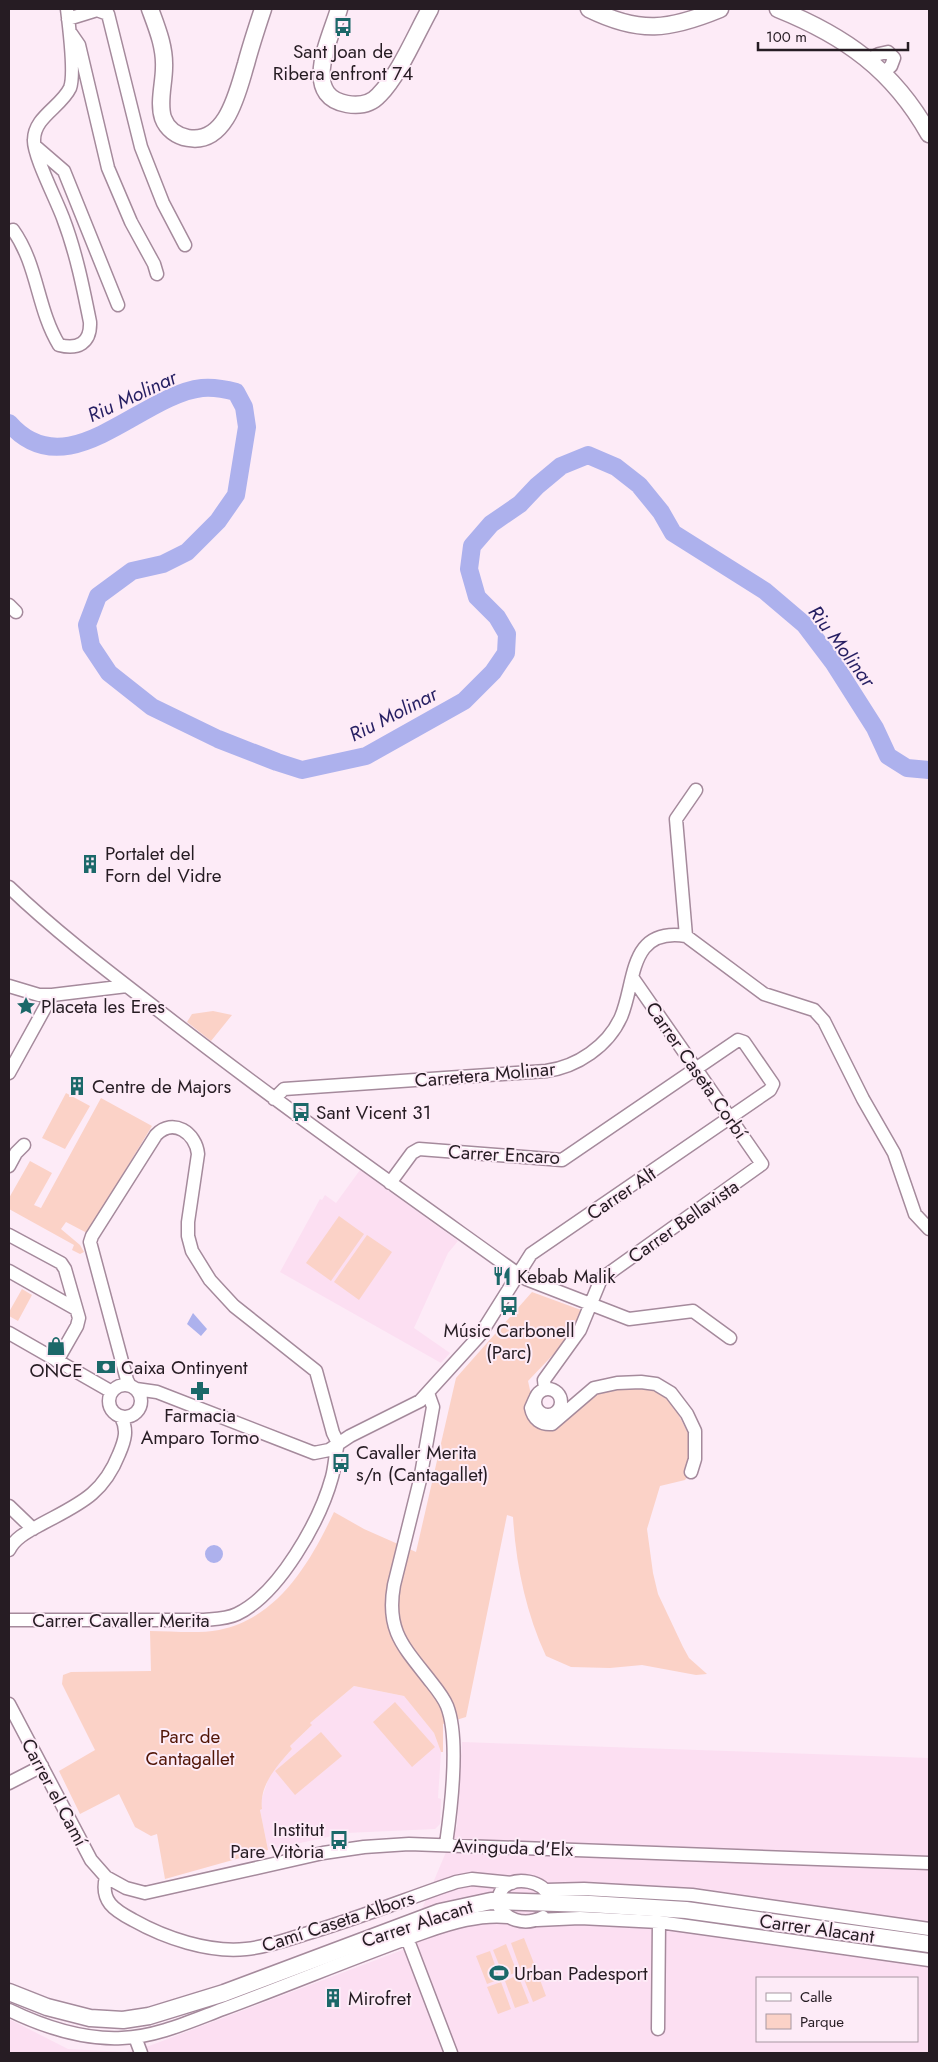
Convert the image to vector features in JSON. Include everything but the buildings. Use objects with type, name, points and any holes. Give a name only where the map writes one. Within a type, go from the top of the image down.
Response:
[{"type":"main road","points":[[150,9],[162,44],[164,66],[161,107],[163,117],[167,126],[176,134],[194,139],[214,132],[229,113],[263,9]]},
{"type":"main road","points":[[339,9],[320,74],[321,83],[332,98],[343,103],[355,105],[367,104],[380,95],[406,55],[430,9]]},
{"type":"main road","points":[[589,9],[628,24],[661,27],[689,22],[720,9]]},
{"type":"main road","points":[[778,9],[821,28],[869,59],[884,72],[911,103],[929,134]]},
{"type":"main road","name":"Carrer Alacant","points":[[9,1992],[47,2007],[84,2017],[115,2020],[149,2016],[224,1993],[440,1912],[477,1902],[502,1906],[546,1906],[570,1903],[698,1911],[929,1944]]},
{"type":"street","points":[[68,20],[97,10],[108,14],[141,147],[163,203],[185,244]]},
{"type":"street","points":[[14,230],[21,240],[33,268],[45,316],[54,338],[59,344],[69,347],[77,346],[84,342],[90,332],[90,322],[76,257],[64,219],[34,145],[38,126],[64,98],[71,86],[68,20]]},
{"type":"street","points":[[68,20],[79,45],[108,168],[131,222],[154,264],[157,274]]},
{"type":"street","points":[[34,145],[64,171],[118,305]]},
{"type":"street","points":[[696,790],[676,819],[686,936],[764,994],[814,1010],[824,1021],[862,1099],[894,1153],[915,1214],[929,1229]]},
{"type":"street","points":[[9,887],[32,910],[274,1099],[518,1274],[629,1319],[693,1311],[730,1338]]},
{"type":"street","name":"Carretera Molinar","points":[[274,1099],[284,1090],[546,1071],[563,1068],[590,1054],[608,1038],[621,1018],[636,960],[650,943],[670,935],[686,936]]},
{"type":"street","name":"Carrer Caseta Corbí","points":[[632,976],[762,1164]]},
{"type":"street","points":[[9,986],[39,995],[52,995],[127,986]]},
{"type":"street","points":[[9,1073],[52,995]]},
{"type":"street","name":"Carrer Alt","points":[[314,1453],[324,1452],[412,1406],[428,1393],[480,1335],[531,1254],[773,1087],[773,1084],[744,1042],[738,1040],[696,1068]]},
{"type":"street","name":"Carrer Encaro","points":[[390,1183],[412,1153],[419,1149],[562,1160],[696,1068]]},
{"type":"street","points":[[333,1473],[327,1462],[314,1453],[157,1392],[133,1387],[120,1386],[112,1392],[109,1401],[110,1406],[114,1413],[121,1417],[132,1416],[139,1408],[141,1396],[133,1387],[90,1242],[156,1135],[170,1128],[178,1128],[192,1136],[196,1143],[198,1154],[188,1222],[188,1236],[192,1251],[210,1280],[234,1306],[316,1371],[333,1433],[338,1443]]},
{"type":"street","points":[[9,1166],[16,1153],[24,1145]]},
{"type":"street","name":"Carrer Bellavista","points":[[545,1389],[544,1380],[580,1330],[601,1279],[762,1164]]},
{"type":"street","points":[[9,1235],[61,1263],[65,1269],[79,1318],[77,1326],[57,1360]]},
{"type":"street","points":[[9,1271],[76,1309]]},
{"type":"street","points":[[9,1333],[112,1392]]},
{"type":"street","points":[[535,1399],[536,1408],[542,1414],[550,1415],[558,1411],[562,1402],[559,1394],[552,1389],[545,1389],[539,1392],[535,1399],[532,1408],[532,1413],[538,1421],[552,1424],[594,1388],[617,1383],[642,1382],[656,1384],[671,1393],[687,1414],[695,1431],[695,1459],[692,1472]]},
{"type":"street","points":[[428,1393],[433,1407],[420,1480],[394,1585],[391,1617],[396,1633],[409,1654],[444,1700],[453,1725],[451,1803],[446,1844]]},
{"type":"street","points":[[9,1550],[16,1541],[33,1529],[90,1496],[104,1483],[118,1458],[126,1432],[121,1417]]},
{"type":"street","name":"Carrer Cavaller Merita","points":[[9,1620],[204,1620],[227,1618],[238,1614],[259,1601],[283,1573],[312,1525],[333,1473],[338,1443]]},
{"type":"street","points":[[9,1506],[33,1529]]},
{"type":"street","name":"Carrer el Camí","points":[[9,1704],[91,1860],[106,1878]]},
{"type":"street","points":[[9,1783],[42,1766]]},
{"type":"street","name":"Avinguda d'Elx","points":[[106,1878],[126,1888],[145,1893],[323,1852],[381,1845],[446,1844],[929,1863]]},
{"type":"street","name":"Camí Caseta Albors","points":[[106,1878],[103,1889],[106,1898],[126,1916],[150,1928],[178,1938],[210,1947],[235,1950],[266,1946],[325,1928],[456,1882],[472,1879],[533,1883],[546,1906]]},
{"type":"street","points":[[512,1883],[502,1906],[524,1922],[546,1906]]},
{"type":"street","name":"Carrer Alacant","points":[[546,1906],[584,1889],[692,1895],[929,1928]]},
{"type":"street","name":"Carrer Alacant","points":[[9,2010],[54,2029],[108,2038],[135,2037],[195,2019],[448,1924],[494,1916],[502,1906]]},
{"type":"street","name":"Carrer Alacant","points":[[546,1906],[580,1918],[659,1922],[929,1960]]},
{"type":"street","points":[[658,2029],[659,1922]]},
{"type":"street","points":[[407,1938],[451,2053]]},
{"type":"street","points":[[135,2037],[141,2053]]},
{"type":"shaded area","points":[[360,1170],[458,1241],[448,1253],[414,1328],[450,1353],[441,1363],[280,1272],[320,1199],[322,1200],[325,1195],[336,1203]]},
{"type":"shaded area","points":[[354,1686],[404,1696],[434,1733],[441,1752],[438,1798],[441,1799],[440,1824],[435,1829],[346,1833],[268,1850],[260,1810],[262,1809],[261,1801],[270,1774],[292,1749],[290,1746],[311,1726],[310,1723]]},
{"type":"shaded area","points":[[462,1742],[929,1758],[929,2053],[9,2053],[9,2019],[68,2049],[126,2052],[149,2046],[405,1949],[457,1826]]},
{"type":"green space","points":[[213,1011],[232,1015],[211,1041],[187,1022],[192,1014]]},
{"type":"green space","points":[[66,1093],[90,1106],[65,1149],[42,1138]]},
{"type":"green space","points":[[101,1098],[152,1126],[87,1233],[66,1222],[61,1229],[80,1245],[84,1252],[80,1254],[72,1250],[74,1245],[9,1209],[9,1198],[30,1161],[52,1173],[34,1205],[41,1208]]},
{"type":"green space","points":[[339,1216],[364,1234],[331,1281],[306,1263]]},
{"type":"green space","points":[[367,1235],[392,1252],[359,1300],[334,1282]]},
{"type":"green space","points":[[22,1289],[32,1295],[18,1321],[9,1316],[9,1312]]},
{"type":"green space","name":"Parc de Cantagallet","points":[[532,1292],[581,1310],[569,1338],[528,1381],[535,1413],[541,1419],[553,1419],[583,1393],[650,1385],[671,1400],[692,1441],[691,1472],[685,1480],[660,1486],[647,1529],[658,1594],[689,1658],[707,1674],[696,1675],[642,1665],[610,1668],[571,1667],[546,1656],[533,1623],[523,1588],[519,1571],[513,1517],[507,1515],[466,1717],[443,1724],[443,1752],[441,1752],[434,1733],[404,1696],[354,1686],[310,1723],[312,1725],[290,1746],[292,1749],[270,1776],[263,1792],[262,1809],[260,1810],[268,1850],[165,1879],[157,1834],[151,1836],[135,1827],[119,1794],[80,1814],[59,1771],[95,1750],[62,1684],[63,1675],[71,1672],[151,1671],[150,1631],[193,1632],[219,1630],[240,1624],[258,1614],[290,1586],[303,1569],[334,1512],[364,1529],[416,1552],[456,1378]]},
{"type":"green space","points":[[395,1702],[435,1747],[412,1767],[373,1722]]},
{"type":"green space","points":[[321,1732],[342,1756],[295,1795],[275,1771]]},
{"type":"green space","points":[[524,1938],[535,1966],[521,1971],[511,1943]]},
{"type":"green space","points":[[506,1944],[517,1972],[504,1977],[493,1950]]},
{"type":"green space","points":[[490,1951],[500,1979],[487,1984],[476,1956]]},
{"type":"green space","points":[[536,1969],[546,1996],[533,2002],[522,1974]]},
{"type":"green space","points":[[518,1975],[529,2003],[515,2008],[505,1981]]},
{"type":"green space","points":[[501,1982],[511,2009],[498,2014],[487,1987]]},
{"type":"water","points":[[193,1313],[207,1329],[201,1336],[187,1324]]},
{"type":"water","points":[[210,1545],[218,1545],[223,1550],[221,1561],[210,1563],[205,1558],[205,1550]]},
{"type":"waterway","name":"Riu Molinar","points":[[9,423],[31,441],[55,447],[79,443],[104,433],[178,394],[202,388],[219,388],[236,392],[244,407],[247,427],[236,495],[218,521],[187,552],[163,564],[132,571],[98,596],[87,625],[91,646],[109,673],[152,707],[218,739],[277,762],[302,770],[366,756],[464,701],[493,672],[506,653],[507,634],[497,617],[477,597],[469,569],[472,546],[491,524],[520,504],[537,486],[561,466],[588,455],[616,467],[639,485],[661,512],[673,533],[765,591],[805,625],[833,662],[875,728],[888,756],[907,768],[929,770]]},
{"type":"place","name":"Sant Joan de Ribera enfront 74","points":[[343,27]]},
{"type":"place","name":"Portalet del Forn del Vidre","points":[[90,864]]},
{"type":"place","name":"Placeta les Eres","points":[[26,1006]]},
{"type":"place","name":"Centre de Majors","points":[[77,1086]]},
{"type":"place","name":"Sant Vicent 31","points":[[301,1112]]},
{"type":"place","name":"Kebab Malik","points":[[502,1276]]},
{"type":"place","name":"Músic Carbonell (Parc)","points":[[509,1306]]},
{"type":"place","name":"ONCE","points":[[56,1346]]},
{"type":"place","name":"Caixa Ontinyent","points":[[106,1367]]},
{"type":"place","name":"Farmacia Amparo Tormo","points":[[200,1391]]},
{"type":"place","name":"Cavaller Merita s/n (Cantagallet)","points":[[341,1463]]},
{"type":"place","name":"Institut Pare Vitòria","points":[[339,1840]]},
{"type":"place","name":"Urban Padesport","points":[[499,1973]]},
{"type":"place","name":"Mirofret","points":[[333,1998]]}]
